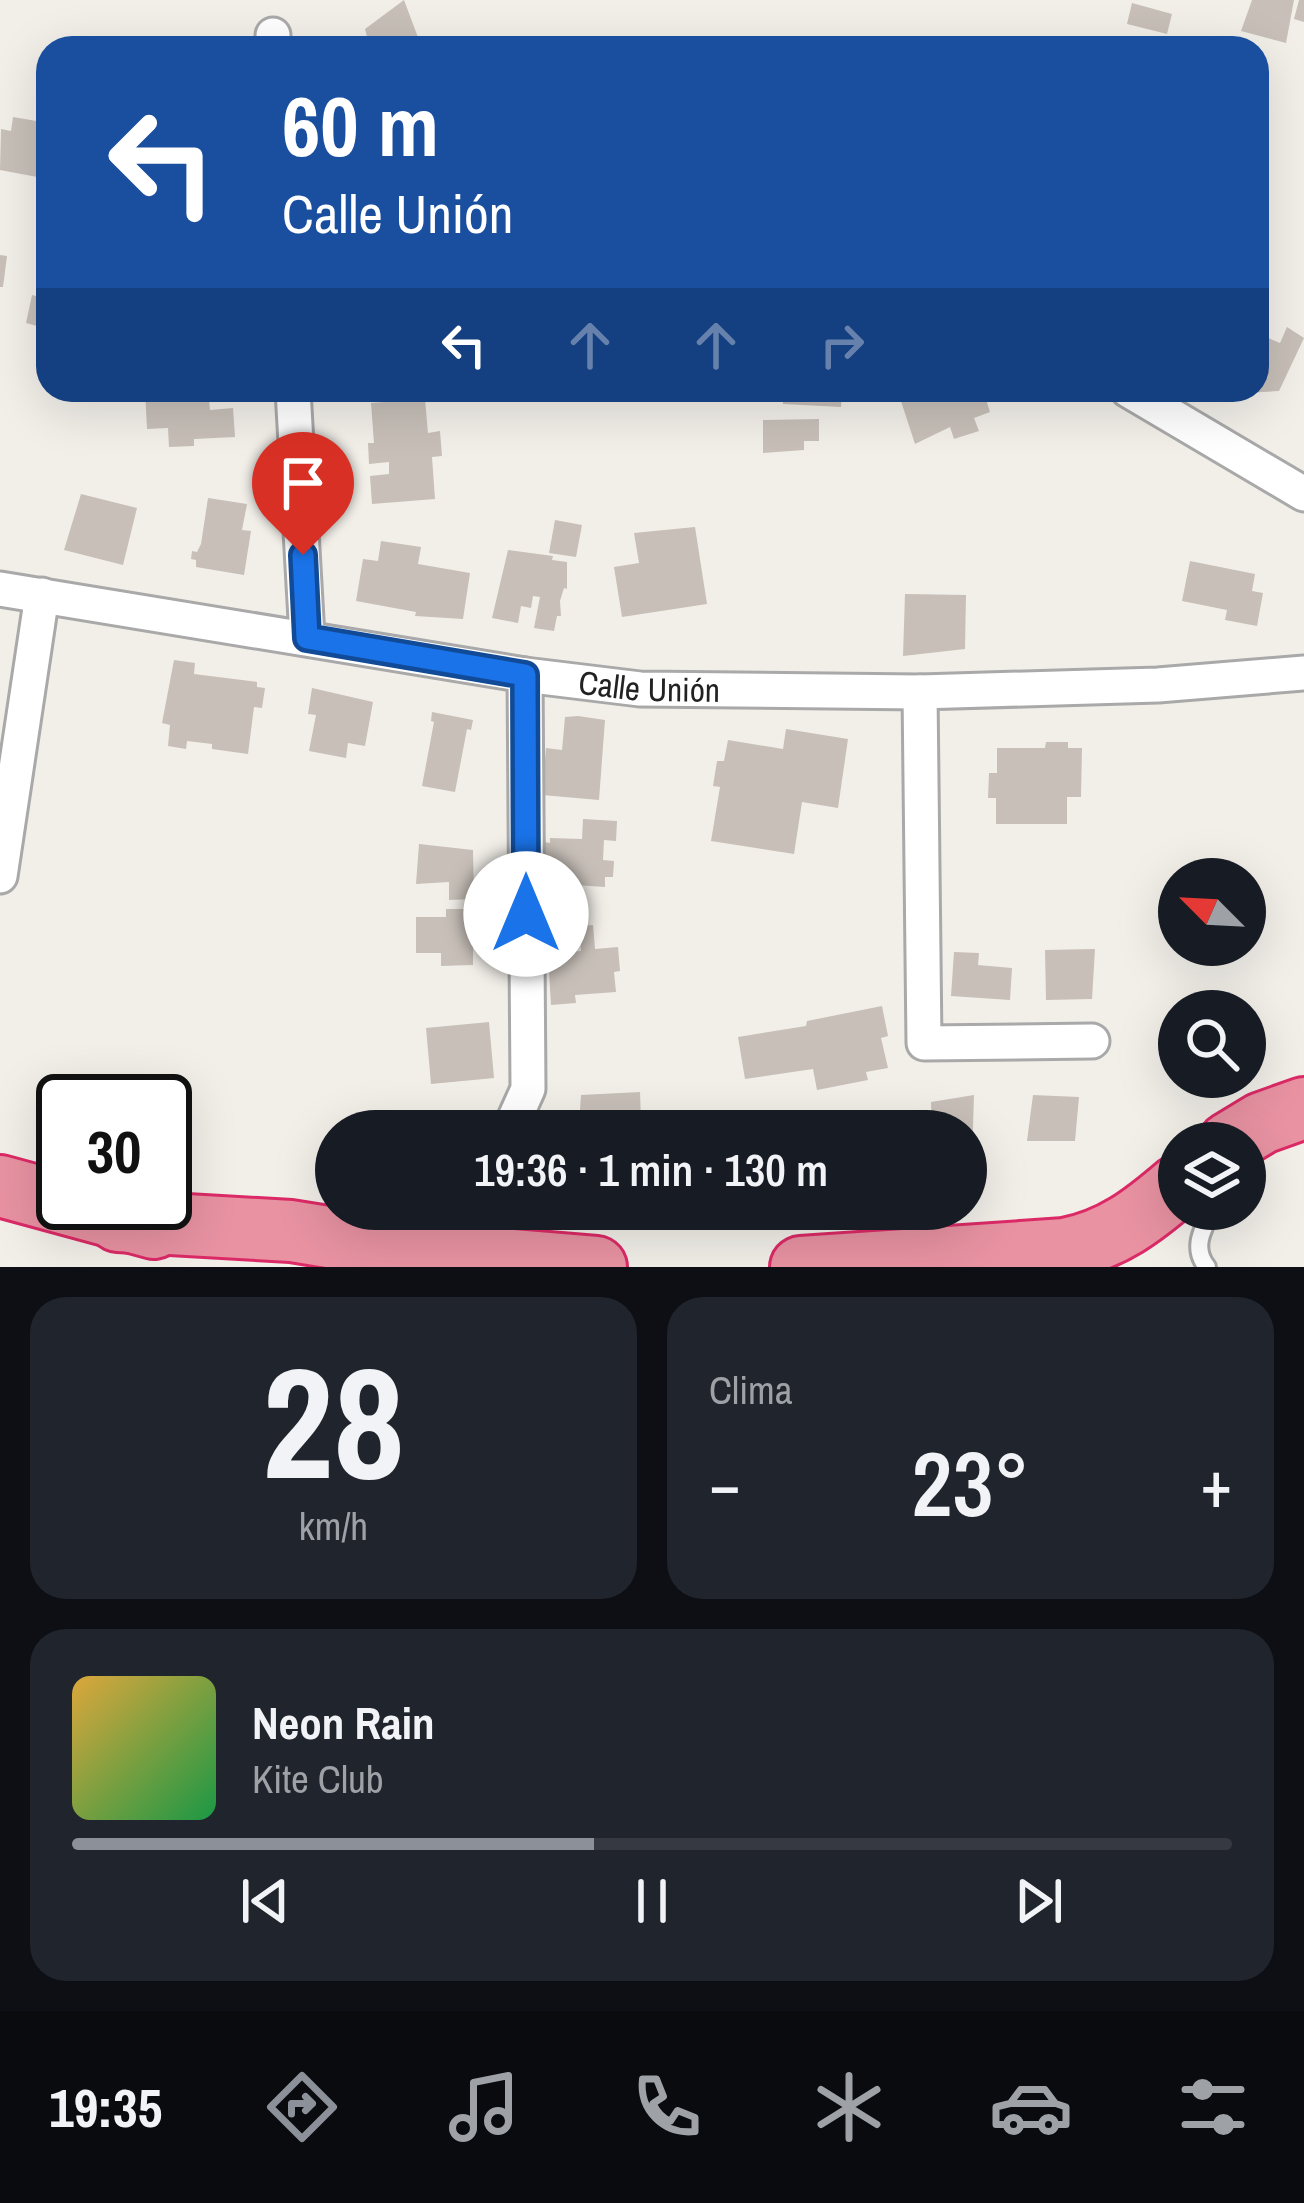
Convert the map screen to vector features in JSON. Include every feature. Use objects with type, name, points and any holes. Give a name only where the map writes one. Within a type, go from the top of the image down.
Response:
[{"type":"highway","points":[[1265,1122],[1304,1108]]},
{"type":"highway","points":[[0,1186],[36,1197]]},
{"type":"highway","points":[[801,1267],[1065,1250],[1122,1231],[1158,1203]]},
{"type":"highway","points":[[192,1226],[291,1232],[428,1253],[596,1267]]},
{"type":"highway","points":[[161,1230],[336,1267]]},
{"type":"street","points":[[294,402],[307,638]]},
{"type":"street","points":[[1148,402],[1304,494]]},
{"type":"street","name":"Calle Unión","points":[[0,589],[525,675],[640,689],[920,692],[1158,685],[1304,673]]},
{"type":"street","points":[[0,876],[42,595]]},
{"type":"street","points":[[518,1110],[528,1089],[525,675]]},
{"type":"street","points":[[920,692],[923,1043],[1092,1041]]},
{"type":"lane","points":[[1122,1231],[1158,1220]]},
{"type":"lane","points":[[1204,1230],[1198,1256],[1207,1267]]},
{"type":"building","points":[[404,0],[418,36],[367,36],[365,29]]},
{"type":"building","points":[[1252,0],[1294,0],[1286,43],[1241,31]]},
{"type":"building","points":[[1299,0],[1304,0],[1304,22],[1294,19]]},
{"type":"building","points":[[1132,3],[1172,14],[1167,34],[1127,24]]},
{"type":"building","points":[[13,117],[36,121],[36,177],[0,170],[1,129],[11,131]]},
{"type":"building","points":[[0,255],[7,256],[3,287],[0,287]]},
{"type":"building","points":[[32,295],[36,296],[36,326],[26,323]]},
{"type":"building","points":[[1287,327],[1304,338],[1279,391],[1269,392],[1269,338],[1280,343]]},
{"type":"building","points":[[146,402],[209,402],[210,410],[233,408],[235,437],[194,439],[194,446],[169,447],[168,428],[147,429]]},
{"type":"building","points":[[425,402],[428,433],[440,431],[442,456],[432,457],[435,499],[372,504],[370,476],[389,474],[389,462],[369,464],[368,443],[374,443],[371,403]]},
{"type":"building","points":[[783,402],[841,402],[841,407]]},
{"type":"building","points":[[901,402],[987,402],[990,412],[974,418],[979,431],[954,439],[950,427],[915,444]]},
{"type":"building","points":[[819,419],[819,441],[804,441],[804,450],[763,453],[763,420]]},
{"type":"building","points":[[81,494],[137,508],[123,565],[64,550]]},
{"type":"building","points":[[208,498],[247,504],[242,530],[251,531],[244,575],[196,567],[196,560],[191,559],[192,551],[197,552],[201,544]]},
{"type":"building","points":[[555,520],[582,525],[576,557],[549,553]]},
{"type":"building","points":[[695,527],[707,604],[622,617],[614,567],[639,563],[634,533]]},
{"type":"building","points":[[381,541],[421,547],[418,564],[470,573],[463,619],[415,616],[416,612],[356,601],[363,559],[378,561]]},
{"type":"building","points":[[508,550],[567,562],[567,589],[554,631],[534,628],[540,597],[533,596],[531,608],[521,606],[518,623],[492,618]]},
{"type":"building","points":[[1190,561],[1255,574],[1252,591],[1263,593],[1257,626],[1225,620],[1227,610],[1182,601]]},
{"type":"building","points":[[905,594],[966,595],[965,649],[903,656]]},
{"type":"building","points":[[174,660],[195,663],[194,674],[257,682],[257,687],[265,688],[262,708],[254,707],[248,754],[187,741],[186,749],[168,746],[170,725],[162,723]]},
{"type":"building","points":[[312,688],[373,702],[365,746],[348,743],[346,758],[309,751],[316,715],[308,714]]},
{"type":"building","points":[[432,712],[473,720],[471,730],[467,729],[455,792],[422,786]]},
{"type":"building","points":[[565,717],[605,720],[599,800],[542,795],[546,748],[562,750]]},
{"type":"building","points":[[786,729],[848,739],[838,808],[802,802],[794,854],[711,841],[720,787],[713,786],[717,761],[724,761],[728,740],[783,749]]},
{"type":"building","points":[[1046,742],[1068,742],[1068,748],[1082,748],[1081,797],[1067,797],[1067,824],[996,824],[996,798],[988,798],[989,773],[997,773],[997,748],[1045,748]]},
{"type":"building","points":[[583,819],[617,821],[616,841],[604,840],[603,860],[614,861],[613,877],[605,877],[605,887],[540,879],[541,864],[548,864],[549,857],[543,857],[544,842],[582,839]]},
{"type":"building","points":[[419,844],[473,850],[474,899],[449,900],[449,882],[416,884]]},
{"type":"building","points":[[446,909],[473,909],[473,965],[441,966],[441,953],[416,953],[416,917],[446,917]]},
{"type":"building","points":[[593,925],[595,949],[618,947],[616,992],[575,995],[576,1003],[551,1005],[548,954],[581,951],[579,926]]},
{"type":"building","points":[[1095,949],[1092,999],[1046,1000],[1045,950]]},
{"type":"building","points":[[954,952],[979,953],[978,965],[1012,968],[1010,1000],[951,996]]},
{"type":"building","points":[[882,1006],[888,1036],[881,1038],[888,1068],[866,1072],[868,1080],[817,1090],[813,1069],[745,1079],[738,1037]]},
{"type":"building","points":[[489,1022],[494,1078],[431,1084],[426,1028]]},
{"type":"building","points":[[640,1092],[641,1110],[580,1110],[581,1095]]},
{"type":"building","points":[[974,1095],[974,1110],[931,1110],[931,1102]]},
{"type":"building","points":[[1033,1095],[1079,1097],[1075,1141],[1027,1141]]},
{"type":"route","points":[[303,555],[307,638],[525,675],[526,914]]}]
